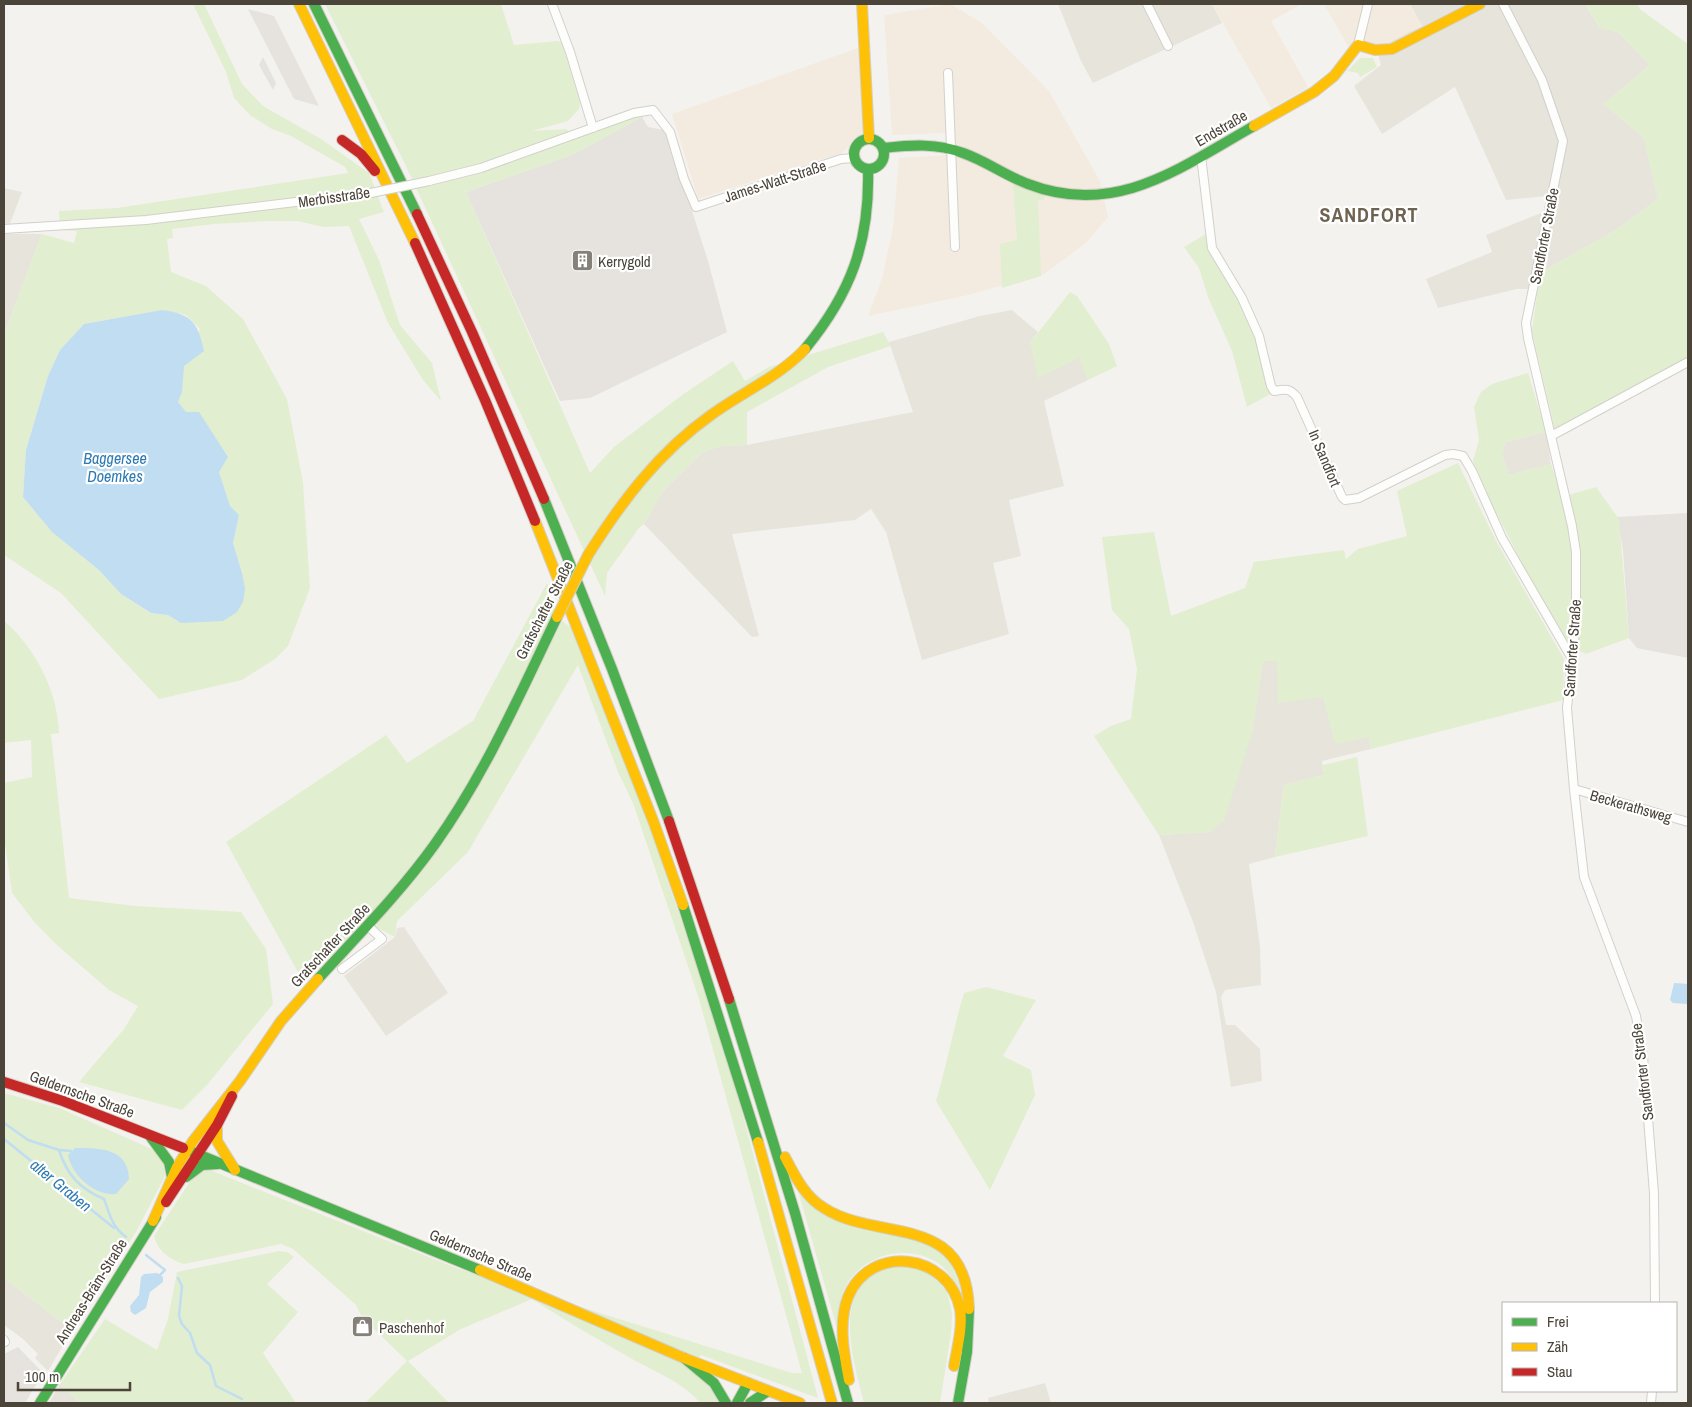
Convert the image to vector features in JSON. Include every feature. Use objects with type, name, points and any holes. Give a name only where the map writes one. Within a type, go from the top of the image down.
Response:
[{"type":"main road","points":[[298,4],[367,140],[457,332],[525,493],[674,879],[726,1036],[791,1246],[832,1403]]},
{"type":"main road","points":[[314,4],[438,257],[534,475],[585,599],[696,898],[771,1132],[850,1403]]},
{"type":"main road","points":[[862,4],[870,117],[869,138]]},
{"type":"main road","points":[[1358,45],[1375,50],[1392,49],[1480,4]]},
{"type":"main road","name":"Endstraße","points":[[884,148],[923,144],[964,153],[1028,184],[1049,191],[1098,196],[1124,192],[1147,184],[1201,156],[1314,92],[1334,76],[1358,45]]},
{"type":"main road","points":[[869,138],[878,141],[884,148],[884,160],[875,168],[868,169],[859,166],[854,158],[857,144],[869,138]]},
{"type":"main road","points":[[342,140],[371,164],[408,231]]},
{"type":"main road","name":"Grafschafter Straße","points":[[187,1150],[217,1107],[239,1082],[288,1013],[368,926],[436,844],[472,787],[588,556],[619,508],[643,477],[683,436],[732,398],[750,388],[802,351],[840,302],[853,275],[863,244],[867,219],[868,169]]},
{"type":"main road","name":"Geldernsche Straße","points":[[4,1082],[63,1101],[197,1154],[509,1282],[684,1358],[800,1403]]},
{"type":"main road","name":"Grafschafter Straße","points":[[197,1154],[217,1125],[239,1082]]},
{"type":"main road","points":[[217,1125],[217,1141],[235,1170]]},
{"type":"main road","points":[[771,1132],[802,1188],[823,1208],[865,1224],[907,1231],[933,1240],[958,1263],[967,1287],[969,1313],[960,1403]]},
{"type":"main road","name":"Geldernsche Straße","points":[[149,1136],[170,1162],[176,1180]]},
{"type":"main road","name":"Andreas-Bräm-Straße","points":[[40,1403],[153,1221],[176,1180],[187,1150]]},
{"type":"main road","name":"Andreas-Bräm-Straße","points":[[176,1180],[197,1154]]},
{"type":"main road","points":[[176,1180],[202,1165],[220,1164]]},
{"type":"main road","points":[[850,1403],[844,1332],[848,1297],[855,1284],[871,1269],[889,1261],[905,1260],[920,1262],[935,1270],[946,1280],[956,1295],[960,1310],[949,1403]]},
{"type":"main road","points":[[684,1358],[714,1380],[723,1392],[726,1403]]},
{"type":"main road","points":[[737,1403],[748,1384]]},
{"type":"main road","points":[[748,1384],[749,1403]]},
{"type":"main road","points":[[749,1403],[768,1392]]},
{"type":"street","points":[[552,4],[570,52],[593,128]]},
{"type":"street","points":[[1147,4],[1168,46]]},
{"type":"street","points":[[1358,45],[1368,4]]},
{"type":"street","name":"Sandforter Straße","points":[[1504,4],[1542,80],[1563,141],[1526,323],[1576,552],[1576,621],[1567,708],[1584,877],[1636,1016],[1643,1056],[1654,1193],[1655,1302]]},
{"type":"street","points":[[948,73],[955,247]]},
{"type":"street","name":"Merbisstraße","points":[[4,229],[146,220],[371,193],[481,168],[634,113],[653,110],[670,132],[684,179],[696,207]]},
{"type":"street","name":"In Sandfort","points":[[1201,156],[1212,248],[1242,298],[1259,336],[1271,386],[1274,391],[1286,388],[1291,390],[1297,397],[1342,497],[1345,500],[1359,498],[1445,455],[1463,456],[1472,470],[1502,538],[1571,657]]},
{"type":"street","name":"James-Watt-Straße","points":[[696,207],[841,159],[854,158]]},
{"type":"street","points":[[1552,436],[1688,362]]},
{"type":"street","name":"Beckerathsweg","points":[[1574,789],[1688,822]]},
{"type":"street","name":"Grafschafter Straße","points":[[342,969],[382,939],[368,926]]},
{"type":"shaded area","points":[[950,4],[982,23],[1049,91],[1100,181],[1108,217],[1086,243],[1044,274],[964,296],[868,316],[882,278],[893,228],[899,158],[947,155],[946,133],[892,135],[884,15]]},
{"type":"shaded area","points":[[1058,4],[1212,4],[1222,23],[1093,83],[1081,61]]},
{"type":"shaded area","points":[[1212,4],[1302,4],[1271,21],[1308,87],[1271,108]]},
{"type":"shaded area","points":[[1324,4],[1410,4],[1422,25],[1385,45],[1376,46],[1360,40],[1349,48]]},
{"type":"shaded area","points":[[1410,4],[1585,4],[1600,28],[1618,32],[1650,65],[1604,104],[1644,138],[1658,199],[1616,230],[1540,273],[1541,254],[1533,289],[1517,289],[1438,308],[1426,279],[1492,252],[1486,235],[1546,211],[1547,196],[1506,200],[1455,87],[1382,134],[1354,86],[1381,65],[1376,46],[1422,26]]},
{"type":"shaded area","points":[[248,9],[274,16],[319,106],[294,99]]},
{"type":"shaded area","points":[[861,47],[864,132],[842,153],[698,199],[672,114]]},
{"type":"shaded area","points":[[263,57],[276,83],[273,90],[259,65]]},
{"type":"shaded area","points":[[642,117],[648,127],[664,130],[669,139],[708,261],[727,332],[590,398],[560,401],[466,192],[572,155]]},
{"type":"shaded area","points":[[4,188],[22,192],[6,234],[42,234],[4,335]]},
{"type":"shaded area","points":[[679,234],[690,241],[695,240],[713,305],[697,311],[687,278],[692,276],[685,250],[680,251],[677,242]]},
{"type":"shaded area","points":[[1012,310],[1038,332],[1030,343],[1080,358],[1088,380],[1044,401],[1064,486],[1009,500],[1021,556],[993,563],[1009,634],[922,660],[886,532],[871,509],[855,520],[732,534],[759,636],[752,637],[644,524],[662,492],[703,452],[721,446],[747,445],[913,412],[889,342],[980,316]]},
{"type":"shaded area","points":[[1546,432],[1551,464],[1509,475],[1502,455],[1505,442]]},
{"type":"shaded area","points":[[1688,513],[1688,658],[1637,648],[1629,638],[1623,550],[1617,517]]},
{"type":"shaded area","points":[[1263,661],[1277,661],[1323,697],[1369,737],[1371,749],[1322,761],[1324,775],[1284,785],[1275,857],[1249,864],[1260,947],[1261,985],[1225,990],[1221,997],[1226,1025],[1235,1025],[1260,1049],[1262,1081],[1231,1087],[1216,992],[1193,922],[1159,835],[1210,832],[1252,732]]},
{"type":"shaded area","points":[[404,927],[448,993],[386,1036],[344,976],[395,937],[397,928]]},
{"type":"shaded area","points":[[4,1278],[72,1330],[48,1371],[35,1358],[38,1354],[23,1339],[4,1325]]},
{"type":"shaded area","points":[[18,1347],[43,1373],[25,1403],[4,1403],[4,1354]]},
{"type":"shaded area","points":[[1045,1383],[1051,1403],[989,1403],[988,1398]]},
{"type":"shaded area","points":[[60,1384],[80,1403],[49,1403]]},
{"type":"green space","points":[[193,4],[204,4],[242,84],[263,106],[321,139],[369,173],[384,212],[359,219],[379,260],[400,325],[432,363],[441,401],[423,380],[388,323],[349,226],[324,227],[297,221],[269,221],[172,229],[173,238],[167,239],[171,272],[206,286],[243,319],[287,399],[303,483],[310,588],[288,646],[275,659],[242,680],[159,699],[61,593],[4,555],[4,335],[42,234],[74,243],[77,231],[60,230],[59,211],[117,208],[348,173],[345,167],[251,116],[234,98],[226,72]],"holes":[[[162,310],[186,315],[200,329],[183,366],[182,392],[178,402],[219,472],[230,506],[239,515],[233,543],[242,573],[181,623],[168,615],[150,613],[121,594],[99,570],[52,532],[23,497],[26,450],[48,376],[60,350],[84,324]]]},
{"type":"green space","points":[[325,4],[501,4],[514,45],[558,41],[562,43],[580,103],[579,109],[568,121],[532,131],[566,129],[571,133],[639,114],[642,117],[572,155],[466,192],[590,473],[614,447],[682,395],[733,361],[745,381],[769,367],[883,332],[891,346],[828,367],[747,412],[747,445],[721,446],[703,452],[662,492],[644,524],[639,528],[607,573],[605,596],[405,164]]},
{"type":"green space","points":[[1585,4],[1636,4],[1641,10],[1688,44],[1688,360],[1555,430],[1532,331],[1540,273],[1616,230],[1658,199],[1644,138],[1604,104],[1650,65],[1618,32],[1600,28]]},
{"type":"green space","points":[[1360,58],[1373,58],[1377,67],[1360,77],[1358,73],[1347,71]]},
{"type":"green space","points":[[1013,184],[1045,195],[1044,200],[1038,200],[1041,276],[1002,288],[1000,244],[1017,240]]},
{"type":"green space","points":[[1206,234],[1213,253],[1247,316],[1263,359],[1272,393],[1247,407],[1232,351],[1208,297],[1199,268],[1184,247]]},
{"type":"green space","points":[[1070,292],[1077,296],[1109,344],[1117,366],[1088,380],[1079,358],[1038,378],[1030,343]]},
{"type":"green space","points":[[1528,373],[1546,432],[1505,442],[1502,455],[1509,475],[1551,464],[1562,497],[1596,487],[1619,519],[1629,638],[1586,654],[1568,646],[1557,631],[1488,497],[1473,461],[1479,440],[1474,407],[1481,392],[1492,384]]},
{"type":"green space","points":[[1458,463],[1496,541],[1564,659],[1563,700],[1371,749],[1369,737],[1335,744],[1323,697],[1278,703],[1277,661],[1263,661],[1252,732],[1224,821],[1210,832],[1159,835],[1094,736],[1111,726],[1131,719],[1137,669],[1129,629],[1112,610],[1102,537],[1154,532],[1171,616],[1245,588],[1254,562],[1344,550],[1346,559],[1358,549],[1407,536],[1397,491]]},
{"type":"green space","points":[[547,583],[557,617],[579,634],[631,762],[667,879],[722,1037],[818,1398],[701,1355],[690,1369],[707,1381],[722,1403],[700,1403],[684,1388],[666,1376],[603,1342],[532,1299],[461,1329],[408,1361],[449,1403],[365,1403],[407,1361],[362,1317],[356,1305],[293,1249],[281,1244],[184,1264],[165,1254],[158,1246],[154,1236],[197,1171],[207,1169],[459,1269],[792,1373],[802,1373],[699,999],[633,803],[618,772],[578,665],[468,852],[397,921],[395,937],[376,927],[390,901],[363,922],[304,983],[226,842],[386,735],[407,763],[473,721]]},
{"type":"green space","points":[[4,621],[26,644],[43,671],[58,717],[59,733],[51,734],[69,898],[135,906],[241,912],[266,949],[273,1004],[207,1085],[182,1110],[79,1082],[124,1029],[138,1006],[109,990],[58,946],[36,924],[12,893],[4,836],[4,783],[32,777],[31,740],[4,743]]},
{"type":"green space","points":[[1357,757],[1368,836],[1275,857],[1284,785],[1324,775],[1323,765]]},
{"type":"green space","points":[[986,987],[1036,1000],[1003,1056],[1031,1070],[1035,1095],[990,1190],[936,1101],[964,993]]},
{"type":"green space","points":[[4,1093],[59,1108],[154,1150],[163,1161],[165,1176],[136,1232],[72,1330],[4,1278]]},
{"type":"green space","points":[[797,1187],[803,1196],[931,1244],[949,1258],[964,1296],[947,1272],[935,1261],[909,1253],[883,1256],[871,1261],[851,1278],[841,1300],[838,1332]]},
{"type":"green space","points":[[279,1251],[287,1252],[294,1257],[267,1284],[298,1312],[263,1353],[296,1403],[80,1403],[60,1384],[105,1319],[157,1350],[168,1319],[177,1272]]},
{"type":"green space","points":[[900,1265],[925,1269],[947,1291],[952,1313],[951,1333],[940,1403],[864,1403],[852,1350],[850,1332],[851,1313],[855,1297],[864,1282],[878,1270]]},
{"type":"water","name":"Baggersee Doemkes","points":[[162,310],[187,317],[199,333],[204,351],[184,366],[182,392],[178,402],[186,412],[199,412],[228,457],[219,472],[230,506],[239,515],[233,543],[245,589],[243,602],[237,612],[223,621],[181,623],[168,615],[151,613],[121,594],[99,570],[52,532],[23,497],[26,450],[48,376],[60,350],[84,324]]},
{"type":"water","points":[[1674,983],[1688,984],[1688,1004],[1673,1003],[1670,1000]]},
{"type":"water","points":[[75,1148],[94,1148],[111,1152],[118,1156],[124,1161],[129,1179],[116,1194],[100,1192],[93,1188],[79,1177],[70,1163],[68,1155]]},
{"type":"water","points":[[157,1273],[163,1277],[163,1282],[150,1292],[146,1308],[135,1315],[131,1312],[130,1306],[139,1295],[141,1277],[144,1274]]},
{"type":"waterway","points":[[4,1123],[28,1140],[59,1150],[70,1174],[81,1186],[104,1199],[114,1225],[126,1237]]},
{"type":"waterway","name":"alter Graben","points":[[4,1139],[114,1228]]},
{"type":"waterway","points":[[60,1150],[71,1151]]},
{"type":"waterway","points":[[146,1255],[165,1270],[160,1275]]},
{"type":"waterway","points":[[178,1278],[182,1286],[179,1316],[182,1324],[190,1333],[197,1353],[210,1365],[216,1386],[242,1399]]},
{"type":"traffic: fast","points":[[314,4],[417,214]]},
{"type":"traffic: fast","points":[[884,148],[924,146],[953,150],[971,156],[1028,184],[1060,193],[1090,195],[1119,191],[1147,183],[1174,171],[1254,126]]},
{"type":"traffic: fast","points":[[869,139],[880,143],[884,154],[880,165],[869,169],[858,165],[854,154],[858,143],[869,139]]},
{"type":"traffic: fast","points":[[805,349],[835,308],[846,287],[854,265],[861,243],[865,220],[868,195],[868,169]]},
{"type":"traffic: fast","points":[[544,499],[612,669],[669,821]]},
{"type":"traffic: fast","points":[[318,979],[408,880],[453,817],[486,762],[557,617]]},
{"type":"traffic: fast","points":[[683,905],[758,1142]]},
{"type":"traffic: fast","points":[[729,999],[795,1213],[848,1403]]},
{"type":"traffic: fast","points":[[150,1136],[169,1162],[172,1177]]},
{"type":"traffic: fast","points":[[183,1148],[480,1270]]},
{"type":"traffic: fast","points":[[186,1177],[202,1165],[218,1164]]},
{"type":"traffic: fast","points":[[40,1403],[156,1217]]},
{"type":"traffic: fast","points":[[958,1403],[967,1352],[969,1309]]},
{"type":"traffic: fast","points":[[684,1358],[714,1383],[726,1403]]},
{"type":"traffic: fast","points":[[737,1403],[748,1383]]},
{"type":"traffic: fast","points":[[750,1403],[768,1391]]},
{"type":"traffic: slow","points":[[299,4],[415,243]]},
{"type":"traffic: slow","points":[[862,4],[869,138]]},
{"type":"traffic: slow","points":[[1254,126],[1314,92],[1334,76],[1358,45],[1375,50],[1392,49],[1480,4]]},
{"type":"traffic: slow","points":[[588,555],[628,497],[658,461],[692,429],[784,368],[805,349]]},
{"type":"traffic: slow","points":[[535,521],[654,823],[683,905]]},
{"type":"traffic: slow","points":[[557,617],[588,555]]},
{"type":"traffic: slow","points":[[153,1221],[177,1167],[193,1141],[240,1081],[281,1021],[318,979]]},
{"type":"traffic: slow","points":[[217,1125],[217,1141],[235,1170]]},
{"type":"traffic: slow","points":[[758,1142],[832,1403]]},
{"type":"traffic: slow","points":[[785,1157],[806,1192],[824,1208],[846,1218],[869,1225],[916,1235],[936,1243],[953,1257],[964,1278],[969,1309]]},
{"type":"traffic: slow","points":[[849,1380],[843,1328],[843,1317],[848,1297],[859,1280],[873,1268],[890,1262],[908,1262],[926,1266],[941,1276],[953,1290],[961,1316],[954,1366]]},
{"type":"traffic: slow","points":[[480,1270],[684,1358],[800,1403]]},
{"type":"traffic: jam","points":[[342,140],[361,154],[375,171]]},
{"type":"traffic: jam","points":[[417,214],[472,332],[544,499]]},
{"type":"traffic: jam","points":[[415,243],[485,400],[535,521]]},
{"type":"traffic: jam","points":[[669,821],[729,999]]},
{"type":"traffic: jam","points":[[4,1082],[63,1101],[183,1148]]},
{"type":"traffic: jam","points":[[166,1202],[217,1125],[232,1096]]},
{"type":"place","name":"Kerrygold","points":[[582,261]]},
{"type":"place","name":"Paschenhof","points":[[363,1327]]},
{"type":"district","name":"SANDFORT","points":[[1369,214]]}]
